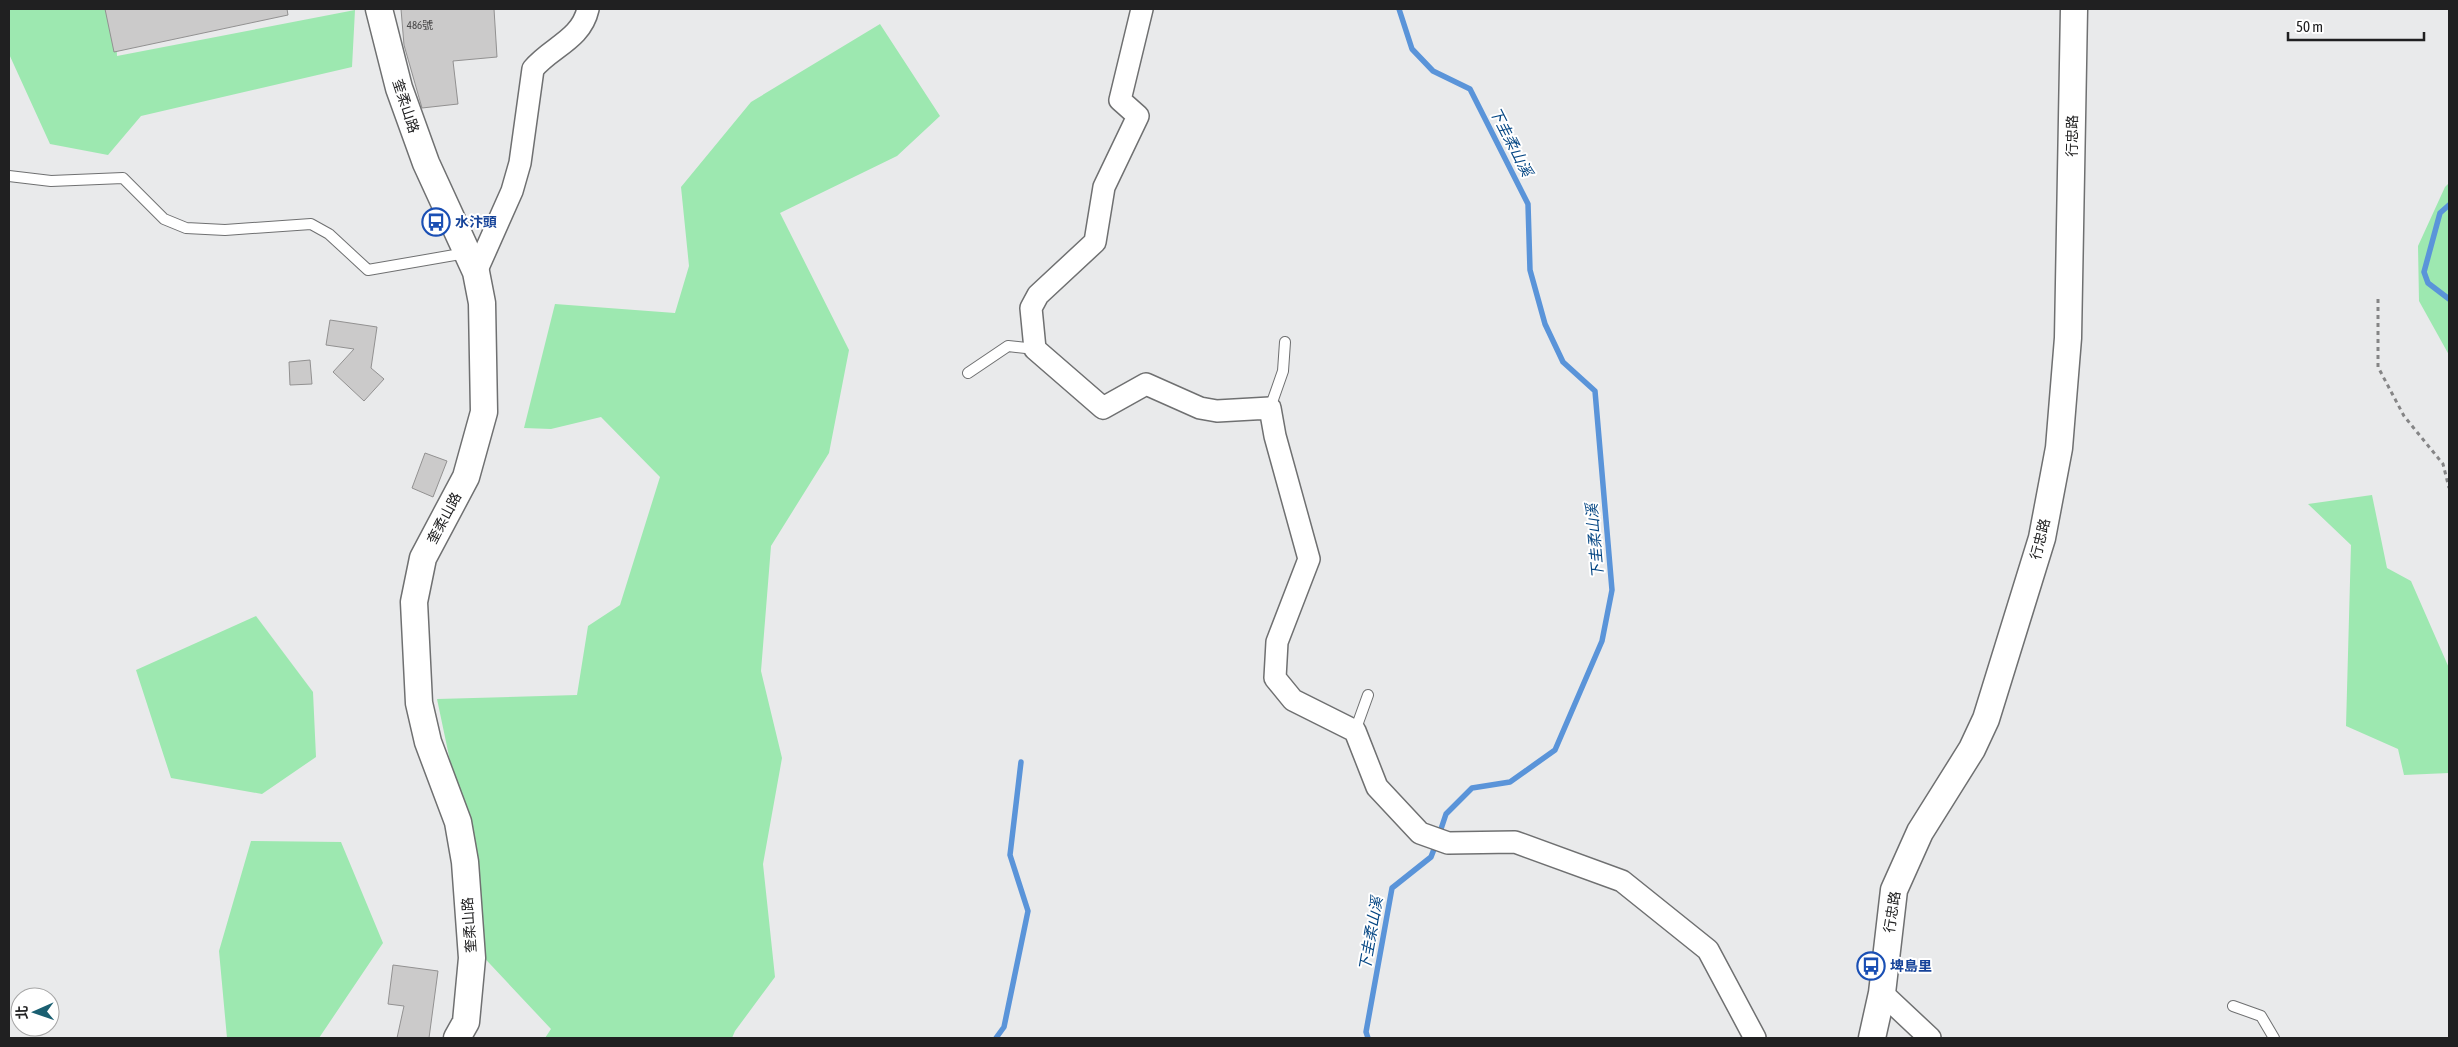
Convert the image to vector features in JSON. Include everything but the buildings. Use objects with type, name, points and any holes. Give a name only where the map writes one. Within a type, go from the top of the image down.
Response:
[{"type":"street","name":"奎柔山路","points":[[379,9],[399,88],[426,163],[472,263],[482,303],[484,412],[466,477],[423,558],[414,602],[419,703],[428,742],[458,822],[465,862],[472,958],[466,1022],[457,1038]]},
{"type":"street","points":[[472,263],[484,249],[512,191],[520,163],[533,69],[568,42],[584,22],[588,9]]},
{"type":"street","points":[[1142,9],[1120,100],[1138,116],[1104,187],[1095,242],[1038,295],[1031,308],[1035,349],[1103,408],[1146,384],[1200,408],[1217,410],[1270,408],[1275,436],[1309,559],[1277,642],[1275,678],[1294,700],[1355,731],[1377,787],[1420,833],[1448,843],[1515,842],[1622,881],[1708,950],[1755,1038]]},
{"type":"street","name":"行忠路","points":[[1872,1038],[1882,993],[1894,890],[1920,832],[1972,749],[1986,718],[2044,529],[2059,448],[2068,338],[2074,9]]},
{"type":"street","points":[[1882,993],[1930,1038]]},
{"type":"lane","points":[[9,176],[51,181],[123,178],[164,219],[186,228],[225,230],[311,224],[329,234],[368,270],[472,263]]},
{"type":"lane","points":[[1270,408],[1283,371],[1285,342]]},
{"type":"lane","points":[[968,373],[1008,346],[1035,349]]},
{"type":"lane","points":[[1355,731],[1368,695]]},
{"type":"lane","points":[[2233,1006],[2261,1016],[2274,1038]]},
{"type":"path","points":[[2378,299],[2378,367],[2404,416],[2443,464],[2449,488]]},
{"type":"green space","points":[[9,9],[115,9],[117,56],[355,10],[352,67],[141,116],[108,155],[50,144],[9,54]]},
{"type":"green space","points":[[880,24],[940,116],[897,156],[780,213],[849,350],[829,453],[771,546],[761,671],[782,758],[763,864],[775,977],[735,1031],[732,1038],[545,1038],[551,1029],[475,948],[470,856],[437,699],[577,695],[588,626],[620,605],[660,477],[601,417],[551,429],[524,428],[555,304],[675,313],[689,266],[681,187],[751,102]]},
{"type":"green space","points":[[2449,183],[2449,355],[2419,301],[2418,246],[2445,187]]},
{"type":"green space","points":[[2372,495],[2387,568],[2411,581],[2449,668],[2449,773],[2404,775],[2398,749],[2346,726],[2351,545],[2308,504]]},
{"type":"green space","points":[[256,616],[313,692],[316,757],[262,794],[171,778],[136,670]]},
{"type":"green space","points":[[251,841],[341,842],[383,943],[319,1038],[227,1038],[219,951]]},
{"type":"waterway","name":"下圭柔山溪","points":[[1399,9],[1412,49],[1433,71],[1470,89],[1528,204],[1530,270],[1545,324],[1563,362],[1595,391],[1612,590],[1602,641],[1555,750],[1510,782],[1472,788],[1446,814],[1439,835]]},
{"type":"waterway","points":[[2449,205],[2440,213],[2424,272],[2428,283],[2449,299]]},
{"type":"waterway","points":[[996,1038],[1004,1027],[1028,911],[1010,855],[1021,762]]},
{"type":"waterway","name":"下圭柔山溪","points":[[1368,1038],[1366,1032],[1392,888],[1431,857],[1436,844]]},
{"type":"place","name":"水汴頭","points":[[436,222]]},
{"type":"place","name":"埤島里","points":[[1871,966]]}]
